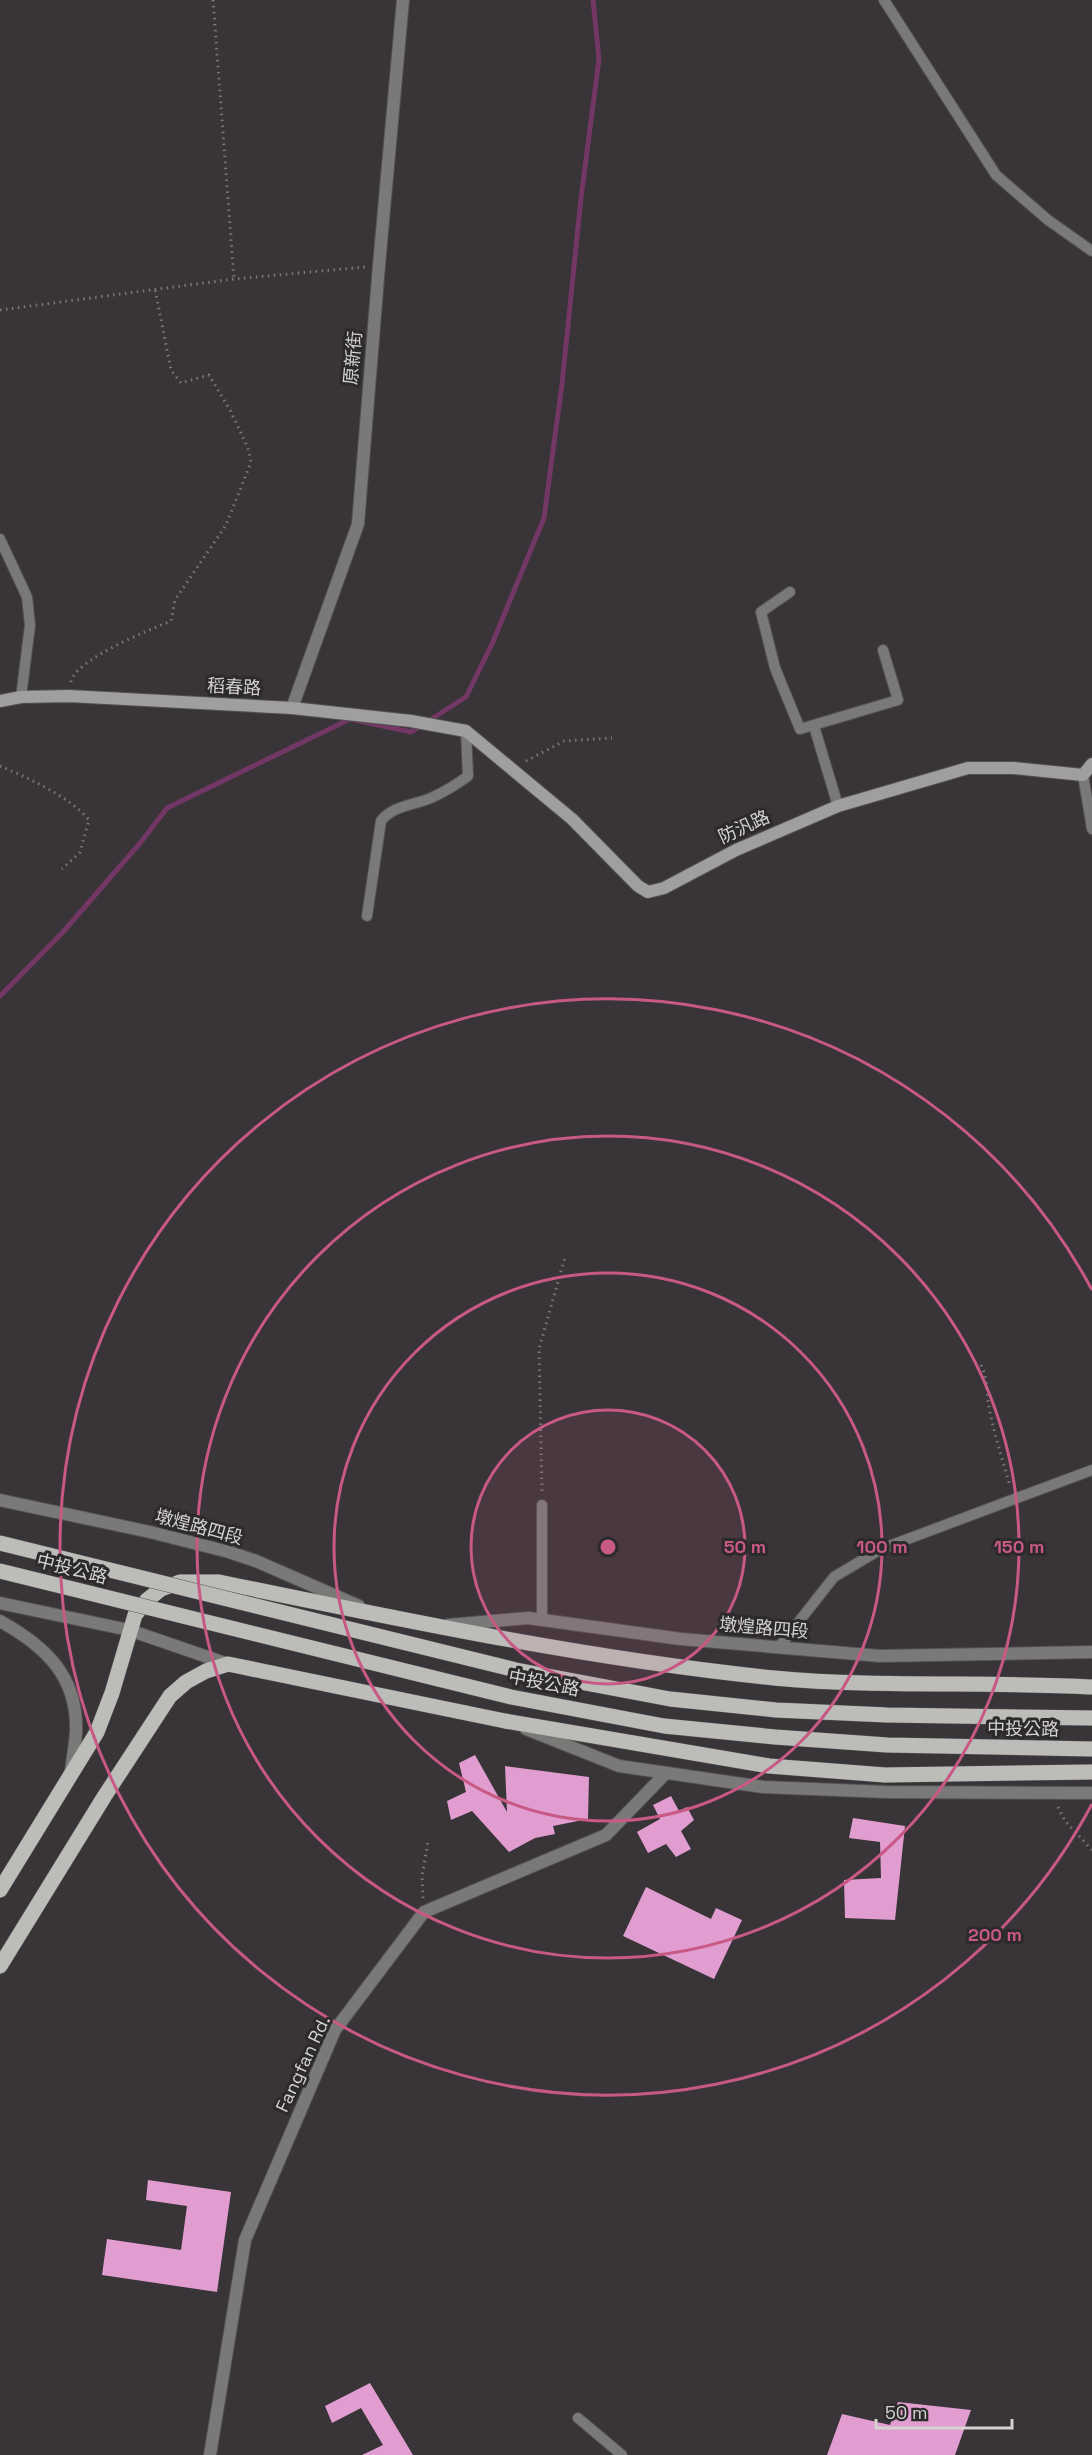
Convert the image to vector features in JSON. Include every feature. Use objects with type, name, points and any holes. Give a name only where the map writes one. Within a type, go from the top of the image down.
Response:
[{"type":"main road","name":"中投公路","points":[[0,1543],[516,1670],[670,1699],[776,1710],[887,1715],[1092,1718]]},
{"type":"main road","name":"中投公路","points":[[0,1571],[511,1697],[664,1726],[887,1745],[1092,1749]]},
{"type":"main road","points":[[0,1890],[97,1732],[105,1714],[135,1615],[147,1600],[161,1589],[180,1582],[200,1580],[219,1582],[520,1643],[663,1665],[776,1678],[889,1685],[1092,1686]]},
{"type":"main road","points":[[0,1966],[104,1797],[171,1696],[186,1682],[206,1671],[228,1664],[505,1721],[769,1766],[885,1774],[1087,1773]]},
{"type":"street","name":"原新街","points":[[292,708],[358,524],[404,0]]},
{"type":"street","name":"稻春路","points":[[0,701],[21,697],[69,696],[292,708],[411,721],[466,731]]},
{"type":"street","name":"防汎路","points":[[466,731],[572,819],[639,886],[648,892],[664,888],[736,850],[837,806],[968,768],[1014,768],[1083,775]]},
{"type":"street","points":[[1083,775],[1092,765]]},
{"type":"street","name":"墩煌路四段","points":[[0,1500],[150,1532],[229,1552],[256,1561],[380,1615]]},
{"type":"street","points":[[0,1603],[129,1630],[228,1664]]},
{"type":"street","name":"墩煌路四段","points":[[434,1626],[528,1618],[681,1639],[880,1656],[1092,1652]]},
{"type":"street","points":[[0,1621],[26,1635],[43,1649],[61,1671],[70,1692],[76,1731],[70,1778]]},
{"type":"street","points":[[505,1721],[619,1766],[763,1787],[886,1792],[1092,1793]]},
{"type":"street","points":[[424,1912],[606,1835],[665,1774]]},
{"type":"street","name":"Fangfan Rd.","points":[[210,2455],[245,2240],[335,2030],[424,1912]]},
{"type":"lane","points":[[884,0],[996,174],[1048,220],[1092,251]]},
{"type":"lane","points":[[0,538],[27,597],[30,625],[21,697]]},
{"type":"lane","points":[[790,591],[761,612],[775,668],[800,729],[897,700],[883,650]]},
{"type":"lane","points":[[814,726],[837,806]]},
{"type":"lane","points":[[367,916],[381,821],[387,812],[431,798],[457,785],[468,776],[466,731]]},
{"type":"lane","points":[[1083,775],[1092,829]]},
{"type":"lane","points":[[778,1648],[834,1577],[881,1549],[1092,1470]]},
{"type":"lane","points":[[542,1505],[542,1620]]},
{"type":"lane","points":[[578,2418],[622,2455]]},
{"type":"path","points":[[213,0],[234,279]]},
{"type":"path","points":[[0,310],[234,279],[379,265]]},
{"type":"path","points":[[69,696],[72,674],[80,666],[133,637],[171,621],[175,600],[226,525],[251,462],[249,448],[209,375],[181,383],[171,370],[155,289]]},
{"type":"path","points":[[511,769],[564,741],[612,738]]},
{"type":"path","points":[[0,766],[28,777],[81,811],[89,820],[80,852],[62,869]]},
{"type":"path","points":[[542,1505],[538,1349],[565,1257]]},
{"type":"path","points":[[981,1365],[987,1378],[987,1400],[992,1422],[1014,1499]]},
{"type":"path","points":[[1050,1793],[1065,1821],[1092,1850]]},
{"type":"path","points":[[424,1912],[422,1876],[428,1842]]},
{"type":"building","points":[[475,1755],[507,1812],[505,1766],[589,1777],[588,1819],[553,1826],[555,1834],[535,1838],[509,1852],[472,1811],[451,1820],[447,1801],[466,1792],[459,1763]]},
{"type":"building","points":[[671,1796],[679,1811],[687,1807],[694,1820],[681,1831],[691,1849],[676,1857],[666,1844],[648,1853],[637,1832],[660,1819],[653,1805]]},
{"type":"building","points":[[853,1818],[905,1826],[895,1920],[845,1918],[844,1880],[881,1878],[880,1842],[849,1838]]},
{"type":"building","points":[[646,1887],[711,1919],[716,1908],[742,1920],[714,1979],[623,1936]]},
{"type":"building","points":[[148,2180],[231,2192],[217,2292],[102,2275],[107,2239],[181,2250],[187,2206],[146,2200]]},
{"type":"building","points":[[370,2383],[413,2455],[362,2455],[383,2445],[361,2408],[332,2423],[325,2406]]},
{"type":"building","points":[[898,2402],[971,2410],[955,2455],[827,2455],[842,2414],[890,2425]]},
{"type":"waterway","points":[[0,996],[63,932],[141,842],[167,808],[350,719],[411,732],[466,697],[492,644],[544,518],[562,384],[581,198],[599,59],[593,0]]}]
